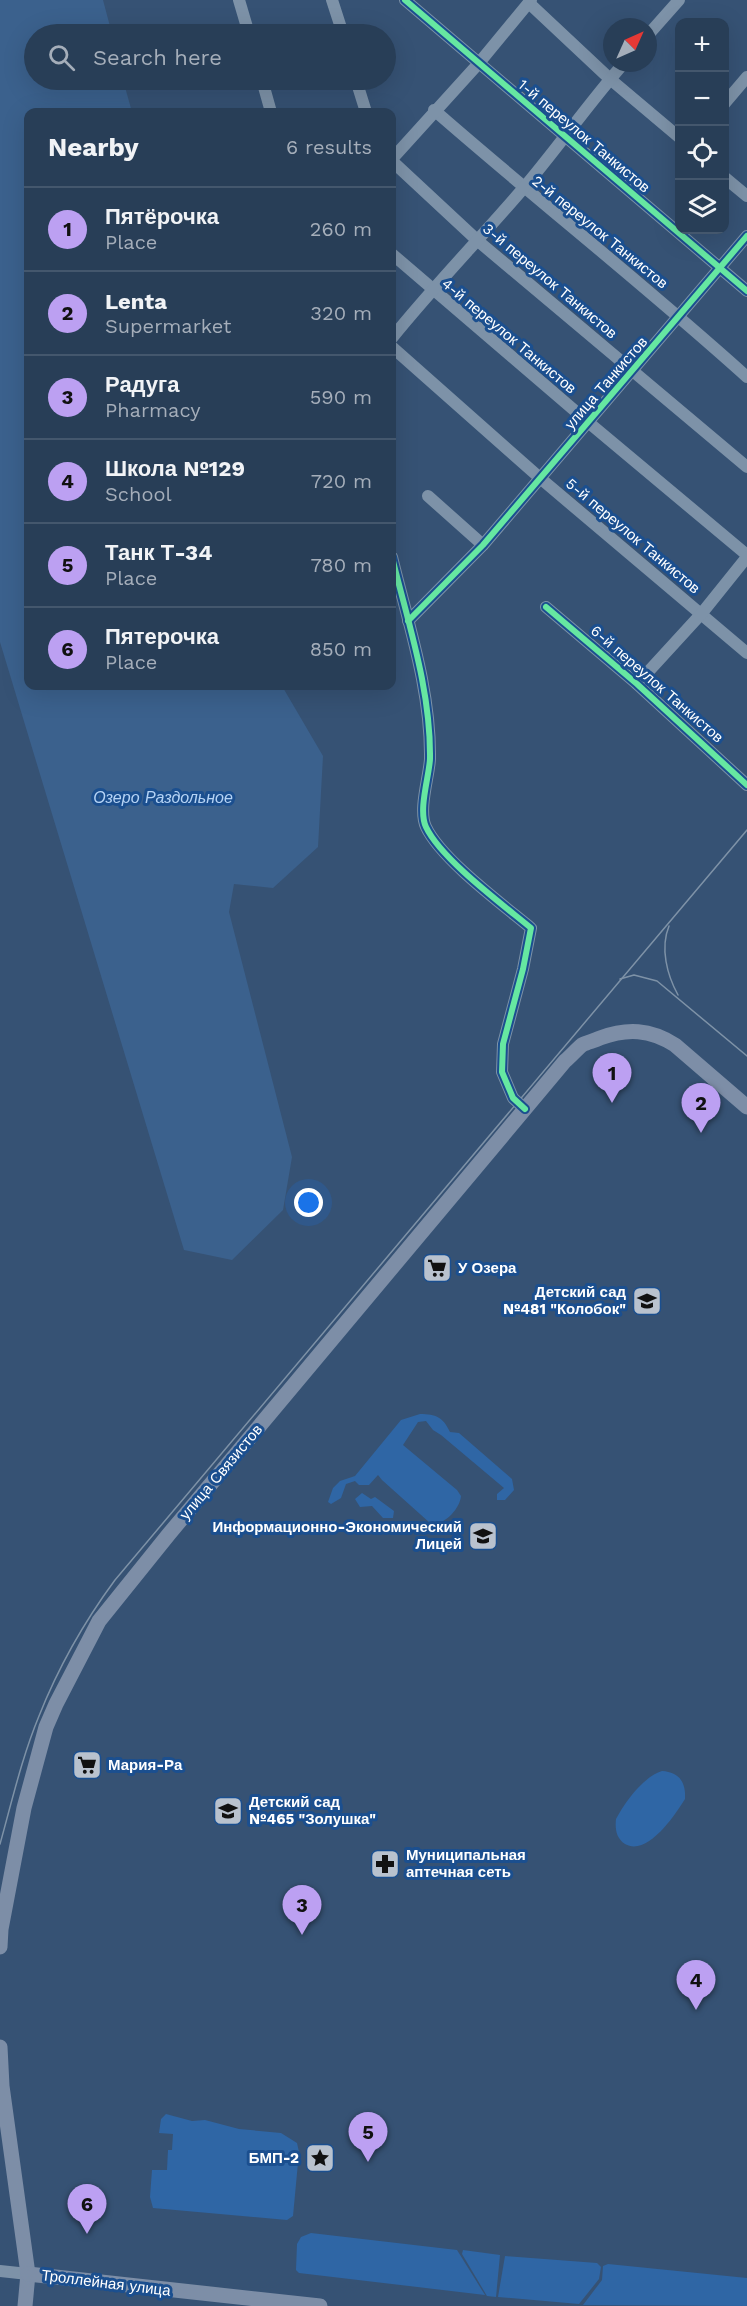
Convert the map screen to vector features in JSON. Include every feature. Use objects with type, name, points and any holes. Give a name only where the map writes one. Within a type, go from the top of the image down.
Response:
[{"type":"main road","name":"улица Связистов","points":[[0,1947],[1,1929],[24,1808],[46,1727],[99,1622],[169,1534],[565,1061],[583,1045],[609,1035],[633,1030],[648,1032],[675,1045],[747,1107]]},
{"type":"main road","points":[[0,2048],[2,2086],[28,2274],[25,2306]]},
{"type":"main road","name":"Троллейная улица","points":[[28,2274],[320,2306]]},
{"type":"street","points":[[239,0],[246,24]]},
{"type":"street","points":[[332,0],[340,24]]},
{"type":"street","name":"1-й переулок Танкистов","points":[[405,0],[747,291]]},
{"type":"street","points":[[657,24],[678,0]]},
{"type":"street","points":[[396,155],[530,2],[610,79],[675,134]]},
{"type":"street","points":[[396,333],[431,289],[478,241],[523,188],[616,72]]},
{"type":"street","points":[[729,98],[747,77]]},
{"type":"street","points":[[265,90],[270,108]]},
{"type":"street","points":[[359,90],[365,108]]},
{"type":"street","name":"2-й переулок Танкистов","points":[[434,110],[523,188],[679,316],[747,376]]},
{"type":"street","name":"3-й переулок Танкистов","points":[[396,164],[478,241],[747,467]]},
{"type":"street","points":[[728,180],[747,196]]},
{"type":"street","name":"улица Танкистов","points":[[408,621],[483,545],[747,236]]},
{"type":"street","name":"4-й переулок Танкистов","points":[[396,258],[747,556]]},
{"type":"street","name":"5-й переулок Танкистов","points":[[396,351],[540,478],[747,653]]},
{"type":"street","points":[[428,496],[483,545]]},
{"type":"street","points":[[637,684],[702,613],[747,556]]},
{"type":"street","points":[[396,572],[421,669],[430,735],[424,825],[439,847],[495,900],[531,928],[523,969],[503,1044],[502,1072],[513,1098],[525,1109]]},
{"type":"street","name":"6-й переулок Танкистов","points":[[546,607],[637,684],[747,784]]},
{"type":"street","name":"Троллейная улица","points":[[0,2271],[28,2274]]},
{"type":"shaded area","points":[[420,1414],[438,1417],[450,1432],[459,1433],[512,1479],[514,1490],[505,1500],[497,1500],[497,1494],[504,1488],[433,1430],[426,1421],[418,1422],[403,1445],[457,1490],[461,1496],[458,1506],[450,1516],[435,1524],[430,1523],[378,1475],[369,1485],[359,1485],[355,1481],[346,1484],[341,1498],[331,1504],[328,1502],[333,1488],[340,1481],[355,1476],[401,1420]]},
{"type":"shaded area","points":[[362,1493],[371,1499],[375,1497],[394,1511],[393,1518],[383,1518],[372,1506],[360,1507],[355,1499]]},
{"type":"shaded area","points":[[662,1771],[673,1773],[680,1779],[683,1783],[685,1799],[667,1824],[651,1840],[642,1845],[625,1844],[617,1833],[616,1819],[641,1784]]},
{"type":"shaded area","points":[[166,2114],[192,2121],[205,2120],[239,2129],[281,2133],[297,2143],[299,2152],[293,2216],[287,2220],[153,2208],[150,2197],[152,2170],[167,2170],[168,2150],[172,2150],[173,2134],[159,2133],[161,2119]]},
{"type":"shaded area","points":[[311,2233],[457,2250],[485,2295],[299,2273],[296,2270],[297,2244],[301,2237]]},
{"type":"shaded area","points":[[463,2250],[500,2255],[496,2297],[487,2296],[462,2254]]},
{"type":"shaded area","points":[[505,2256],[597,2263],[601,2267],[599,2279],[579,2304],[498,2297]]},
{"type":"shaded area","points":[[608,2264],[747,2278],[747,2306],[583,2305],[602,2280],[603,2266]]},
{"type":"water","name":"Озеро Раздольное","points":[[0,0],[103,0],[109,24],[24,24],[24,90],[126,90],[131,108],[24,108],[24,690],[284,690],[323,756],[318,847],[273,888],[234,884],[229,912],[292,1157],[283,1210],[232,1260],[184,1250],[0,642]]},
{"type":"tram line","points":[[0,1844],[27,1747],[46,1698],[72,1646],[115,1580],[747,830]]},
{"type":"tram line","points":[[669,926],[665,943],[666,961],[678,995]]},
{"type":"tram line","points":[[620,979],[634,975],[657,981],[747,1056]]},
{"type":"cycle path","points":[[405,0],[747,291]]},
{"type":"cycle path","points":[[408,621],[483,545],[747,236]]},
{"type":"cycle path","points":[[396,573],[423,682],[427,708],[430,759],[423,803],[426,827],[434,840],[458,867],[531,928],[523,969],[503,1044],[502,1072],[513,1098],[525,1109]]},
{"type":"cycle path","points":[[546,607],[637,684],[747,785]]},
{"type":"place","name":"Пятёрочка","points":[[612,1103]]},
{"type":"place","name":"Lenta","points":[[701,1133]]},
{"type":"place","name":"У Озера","points":[[437,1268]]},
{"type":"place","name":"Детский сад №481 \"Колобок\"","points":[[647,1301]]},
{"type":"place","name":"Информационно-Экономический Лицей","points":[[483,1536]]},
{"type":"place","name":"Мария-Ра","points":[[87,1765]]},
{"type":"place","name":"Детский сад №465 \"Золушка\"","points":[[228,1811]]},
{"type":"place","name":"Муниципальная аптечная сеть","points":[[385,1864]]},
{"type":"place","name":"Радуга","points":[[302,1935]]},
{"type":"place","name":"Школа №129","points":[[696,2010]]},
{"type":"place","name":"БМП-2","points":[[320,2158]]},
{"type":"place","name":"Танк Т-34","points":[[368,2162]]},
{"type":"place","name":"Пятерочка","points":[[87,2234]]}]
